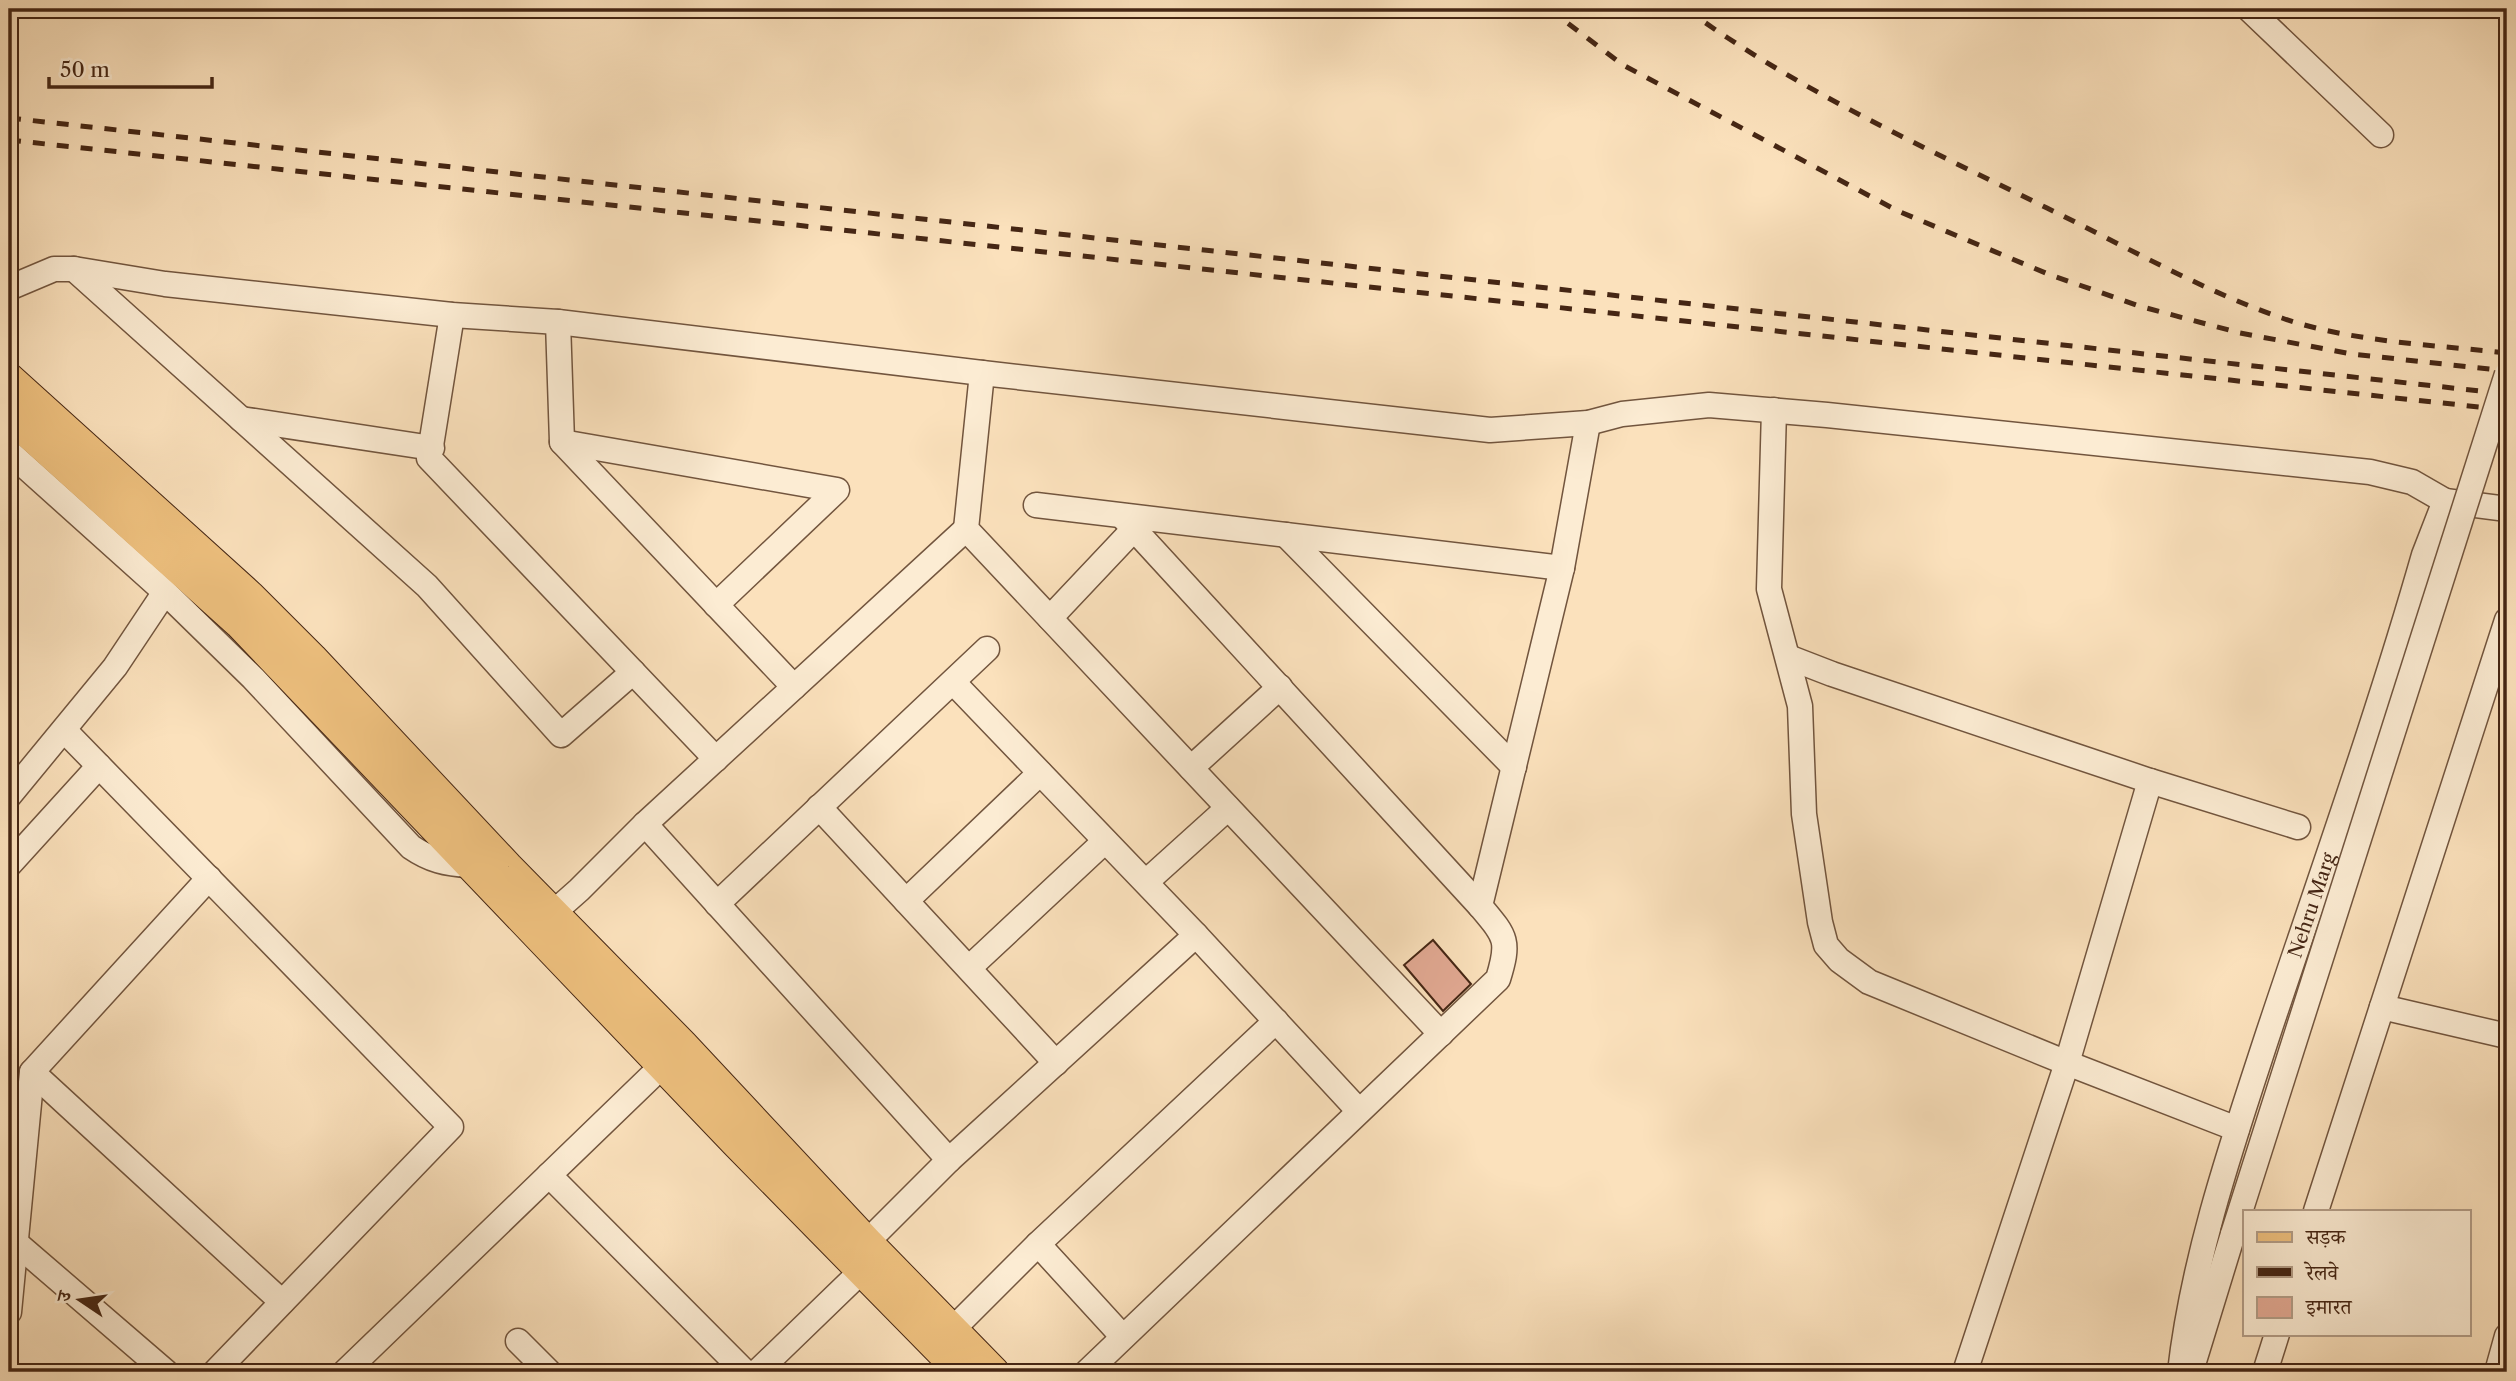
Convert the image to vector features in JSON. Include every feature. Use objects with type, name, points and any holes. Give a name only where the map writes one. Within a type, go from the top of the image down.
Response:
[{"type":"main road","points":[[9,378],[250,596],[312,658],[440,814],[469,865],[662,1066],[953,1329],[994,1372]]},
{"type":"main road","points":[[9,416],[239,623],[440,814],[553,913],[682,1044],[870,1255],[961,1372]]},
{"type":"street","points":[[2249,9],[2381,135]]},
{"type":"street","points":[[9,288],[54,269],[74,269],[165,284],[452,315],[558,322],[1490,430],[1588,423],[1622,414],[1678,407],[1709,405],[1774,410],[2370,472],[2412,482],[2445,501],[2507,509]]},
{"type":"street","points":[[74,269],[427,586],[561,735],[634,672]]},
{"type":"street","points":[[452,315],[429,458],[716,759]]},
{"type":"street","points":[[558,322],[562,442],[794,687]]},
{"type":"street","points":[[553,913],[645,824],[966,529],[982,373]]},
{"type":"street","points":[[2191,1372],[2507,374]]},
{"type":"street","points":[[1774,410],[1769,589],[1800,706],[1804,814],[1819,922],[1826,945],[1839,960],[1869,982],[2237,1129]]},
{"type":"street","points":[[241,419],[432,448]]},
{"type":"street","points":[[1480,906],[1562,568],[1588,423]]},
{"type":"street","points":[[562,442],[837,490],[716,605]]},
{"type":"street","points":[[9,452],[165,592],[290,716],[411,847],[427,858],[447,864],[469,865]]},
{"type":"street","name":"Nehru Marg","points":[[2180,1372],[2185,1330],[2196,1281],[2237,1129],[2424,555],[2445,501]]},
{"type":"street","points":[[1036,505],[1128,522],[1286,535],[1562,568]]},
{"type":"street","points":[[1049,618],[1128,522]]},
{"type":"street","points":[[1087,1372],[1498,979],[1506,952],[1502,932],[1480,906],[1128,522]]},
{"type":"street","points":[[966,529],[1441,1034]]},
{"type":"street","points":[[1286,535],[1514,767]]},
{"type":"street","points":[[13,783],[64,730],[115,667],[165,592]]},
{"type":"street","points":[[2316,1210],[2507,620]]},
{"type":"street","points":[[717,904],[988,649]]},
{"type":"street","points":[[1788,657],[2150,781],[2298,827]]},
{"type":"street","points":[[953,682],[1196,934],[1359,1111]]},
{"type":"street","points":[[1191,768],[1280,687]]},
{"type":"street","points":[[64,730],[451,1127],[215,1372]]},
{"type":"street","points":[[9,865],[99,766]]},
{"type":"street","points":[[906,901],[1040,773]]},
{"type":"street","points":[[1965,1372],[2067,1063],[2150,781]]},
{"type":"street","points":[[819,807],[1056,1063]]},
{"type":"street","points":[[1146,882],[1228,807]]},
{"type":"street","points":[[645,824],[949,1160]]},
{"type":"street","points":[[969,968],[1105,841]]},
{"type":"street","points":[[9,1312],[32,1072],[209,878]]},
{"type":"street","points":[[757,1372],[870,1255],[949,1160],[1196,934]]},
{"type":"street","points":[[2382,1007],[2507,1036]]},
{"type":"street","points":[[953,1329],[1038,1244],[1276,1021]]},
{"type":"street","points":[[345,1372],[662,1066]]},
{"type":"street","points":[[32,1072],[282,1302]]},
{"type":"street","points":[[549,1175],[745,1372]]},
{"type":"street","points":[[15,1242],[166,1372]]},
{"type":"street","points":[[1038,1244],[1123,1337]]},
{"type":"street","points":[[2265,1372],[2276,1336]]},
{"type":"street","points":[[2497,1372],[2507,1336]]},
{"type":"street","points":[[518,1341],[549,1372]]},
{"type":"building","points":[[1433,940],[1471,984],[1443,1011],[1404,965]]},
{"type":"railway","points":[[1549,9],[1623,65],[1898,211],[2048,274],[2139,306],[2240,333],[2352,354],[2507,371]]},
{"type":"railway","points":[[1686,9],[1772,66],[1862,116],[2223,295],[2308,326],[2364,338],[2507,353]]},
{"type":"railway","points":[[9,118],[2507,394]]},
{"type":"railway","points":[[9,140],[2507,410]]}]
